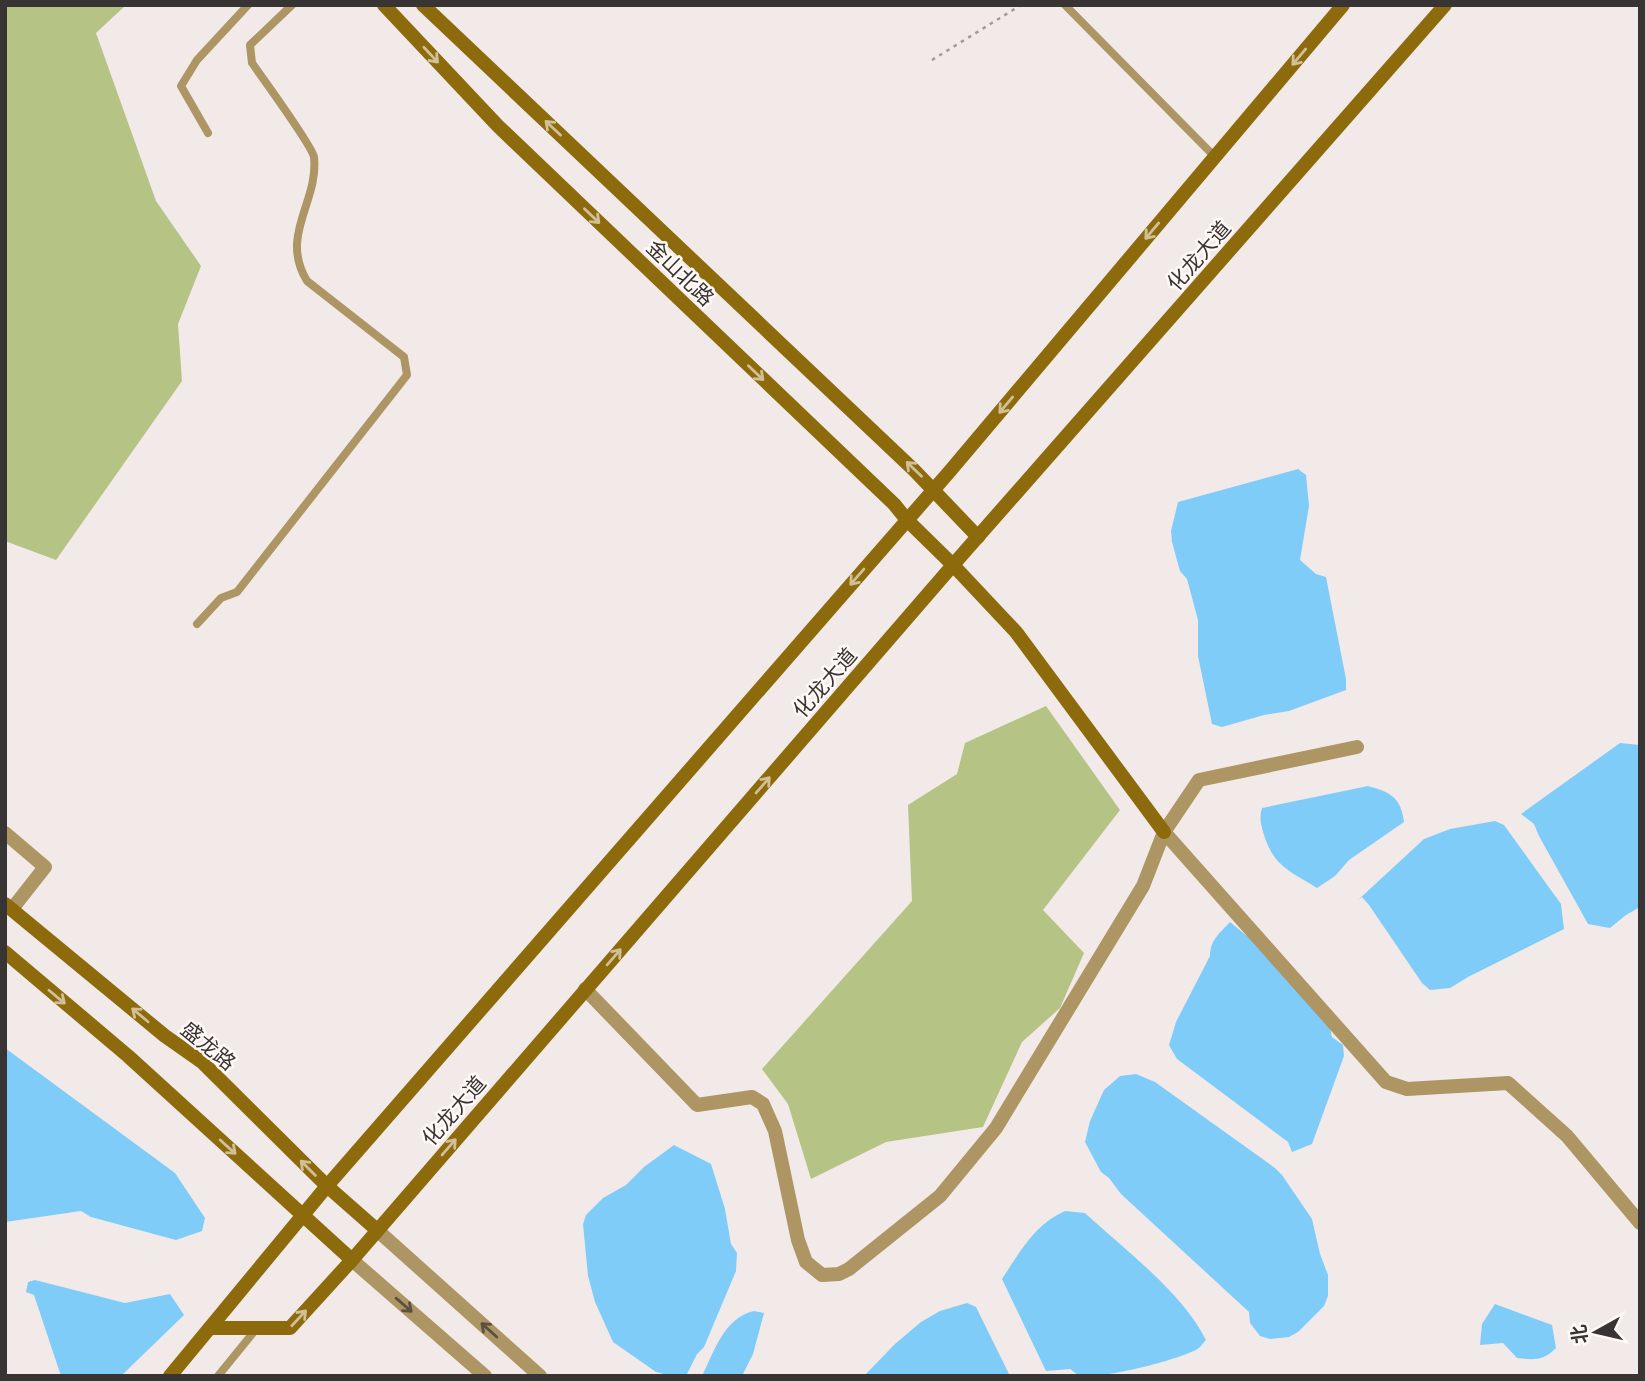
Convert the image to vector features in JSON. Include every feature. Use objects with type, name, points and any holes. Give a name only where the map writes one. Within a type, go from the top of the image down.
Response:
[{"type":"main road","name":"金山北路","points":[[384,5],[498,126],[894,503],[907,520],[953,565],[1016,632],[1164,832]]},
{"type":"main road","name":"金山北路","points":[[423,5],[934,489],[978,537]]},
{"type":"main road","points":[[170,1376],[327,1186],[934,489],[1343,5]]},
{"type":"main road","name":"化龙大道","points":[[210,1328],[289,1328],[352,1260],[953,565],[1445,5]]},
{"type":"main road","name":"盛龙路","points":[[8,907],[165,1036],[202,1062],[327,1186],[377,1230]]},
{"type":"main road","points":[[5,952],[128,1056],[352,1260]]},
{"type":"street","points":[[585,989],[697,1104],[752,1097],[763,1104],[775,1131],[798,1240],[806,1262],[822,1275],[839,1274],[849,1269],[940,1196],[996,1128],[1143,886],[1164,832],[1199,780],[1357,747]]},
{"type":"street","points":[[1164,832],[1386,1082],[1407,1089],[1508,1083],[1567,1136],[1640,1223]]},
{"type":"street","points":[[5,833],[45,867],[8,907]]},
{"type":"street","points":[[377,1230],[540,1376]]},
{"type":"street","points":[[352,1260],[485,1376]]},
{"type":"lane","points":[[208,133],[181,86],[197,60],[248,5]]},
{"type":"lane","points":[[197,624],[221,598],[237,592],[407,375],[404,357],[307,281],[297,265],[297,233],[313,181],[314,154],[252,63],[250,45],[292,5]]},
{"type":"lane","points":[[1065,5],[1215,157]]},
{"type":"lane","points":[[218,1376],[257,1328]]},
{"type":"path","points":[[932,60],[1021,5]]},
{"type":"green space","points":[[5,5],[126,5],[96,33],[156,201],[201,266],[178,324],[182,381],[56,560],[5,541]]},
{"type":"green space","points":[[1046,706],[1120,810],[1043,910],[1084,953],[1060,1008],[1022,1042],[983,1127],[886,1142],[811,1179],[788,1104],[762,1069],[912,901],[908,805],[957,774],[965,743]]},
{"type":"water","points":[[1298,469],[1306,475],[1309,506],[1300,560],[1316,574],[1326,577],[1346,690],[1289,711],[1222,727],[1212,724],[1198,656],[1198,620],[1187,579],[1180,571],[1172,542],[1171,531],[1178,502]]},
{"type":"water","points":[[1620,743],[1640,745],[1640,907],[1610,928],[1588,924],[1534,824],[1521,814]]},
{"type":"water","points":[[1368,786],[1394,797],[1404,822],[1349,860],[1335,876],[1317,888],[1278,861],[1264,835],[1261,825],[1262,808]]},
{"type":"water","points":[[1495,821],[1504,825],[1561,904],[1564,929],[1450,988],[1430,990],[1422,983],[1369,905],[1362,897],[1358,900],[1424,839],[1450,829]]},
{"type":"water","points":[[1230,922],[1306,988],[1327,1020],[1332,1037],[1343,1045],[1344,1056],[1312,1144],[1292,1152],[1288,1142],[1177,1059],[1169,1045],[1176,1022],[1210,956],[1214,941]]},
{"type":"water","points":[[5,1048],[175,1173],[205,1218],[202,1231],[176,1240],[91,1217],[81,1211],[5,1222]]},
{"type":"water","points":[[1136,1074],[1155,1082],[1275,1168],[1312,1219],[1328,1275],[1328,1296],[1324,1306],[1298,1332],[1289,1337],[1270,1339],[1260,1336],[1250,1323],[1249,1312],[1121,1194],[1101,1172],[1085,1142],[1090,1121],[1104,1090],[1120,1076]]},
{"type":"water","points":[[674,1145],[711,1164],[725,1209],[731,1244],[737,1253],[736,1271],[704,1347],[697,1354],[686,1376],[656,1372],[613,1342],[595,1302],[588,1276],[583,1224],[586,1215],[603,1198],[626,1185],[644,1167]]},
{"type":"water","points":[[1065,1211],[1085,1213],[1168,1288],[1196,1322],[1206,1340],[1199,1348],[1159,1363],[1103,1375],[1078,1375],[1070,1369],[1046,1371],[1002,1279],[1036,1231]]},
{"type":"water","points":[[35,1280],[125,1303],[170,1294],[184,1315],[121,1376],[61,1376],[34,1295],[26,1292],[28,1282]]},
{"type":"water","points":[[967,1303],[976,1307],[1010,1376],[864,1376],[921,1322],[940,1311]]},
{"type":"water","points":[[1495,1304],[1552,1325],[1556,1348],[1538,1359],[1528,1359],[1517,1358],[1503,1343],[1480,1345],[1482,1324]]},
{"type":"water","points":[[754,1311],[764,1313],[753,1354],[742,1376],[702,1376],[728,1328],[735,1320]]}]
